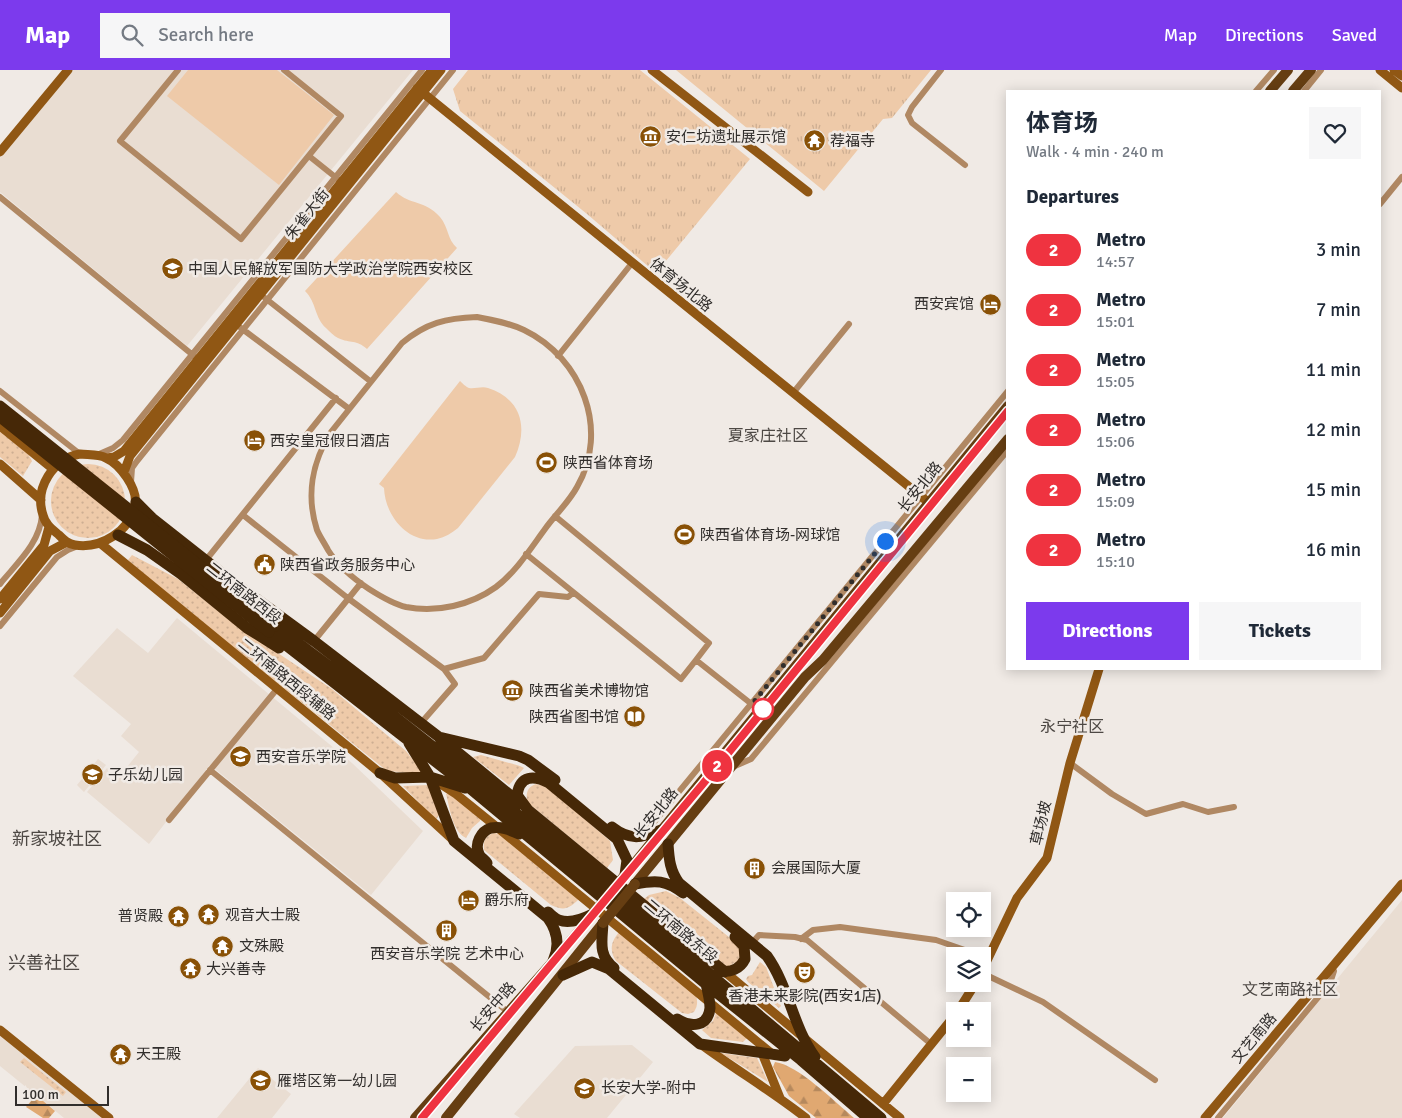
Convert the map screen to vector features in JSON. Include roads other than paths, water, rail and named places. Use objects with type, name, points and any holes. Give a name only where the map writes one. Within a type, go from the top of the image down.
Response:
[{"type":"highway","name":"二环南路西段","points":[[0,406],[272,629],[330,680],[472,790]]},
{"type":"highway","name":"二环南路西段","points":[[0,417],[272,629],[360,689],[461,769]]},
{"type":"highway","points":[[136,502],[152,518],[232,581],[360,689]]},
{"type":"highway","points":[[118,535],[147,550],[181,574],[247,628],[330,680]]},
{"type":"highway","points":[[232,581],[439,737],[725,972]]},
{"type":"highway","points":[[404,736],[430,777],[454,841],[548,918],[554,927],[558,951],[553,961]]},
{"type":"highway","points":[[439,737],[461,769]]},
{"type":"highway","points":[[439,737],[528,760],[616,830],[625,835],[642,837],[661,830]]},
{"type":"highway","name":"二环南路东段","points":[[461,769],[881,1118]]},
{"type":"highway","points":[[380,773],[395,778],[430,777],[472,790]]},
{"type":"highway","points":[[528,810],[517,795],[518,788],[524,781],[532,777],[540,778],[549,783],[617,839],[626,860],[625,875]]},
{"type":"highway","name":"二环南路东段","points":[[472,790],[706,986],[868,1118]]},
{"type":"highway","points":[[533,841],[508,829],[489,828],[482,834],[477,844],[479,854],[486,862],[558,920],[578,920],[592,914]]},
{"type":"highway","points":[[668,844],[670,866],[679,883],[767,956],[774,966],[802,1035],[823,1069]]},
{"type":"highway","points":[[636,884],[653,881],[664,882],[675,888],[740,940],[744,946],[745,959],[738,968],[725,972],[698,965]]},
{"type":"highway","points":[[603,923],[604,958],[679,1021],[692,1026],[702,1023],[708,1014],[710,1002],[706,986]]},
{"type":"highway","points":[[563,975],[592,962],[609,969],[700,1044],[764,1049],[785,1056]]},
{"type":"highway","points":[[706,986],[785,1056],[860,1118]]},
{"type":"highway","points":[[815,1081],[839,1093]]},
{"type":"main road","points":[[0,152],[68,70]]},
{"type":"main road","name":"朱雀大街","points":[[107,458],[114,457],[124,450],[195,357],[338,180],[424,93],[432,70]]},
{"type":"main road","name":"朱雀大街","points":[[124,472],[130,456],[240,327],[441,70]]},
{"type":"main road","points":[[652,70],[808,192]]},
{"type":"main road","points":[[1271,90],[1288,70]]},
{"type":"main road","points":[[1294,90],[1311,70]]},
{"type":"main road","points":[[1380,70],[1402,88]]},
{"type":"main road","points":[[1394,70],[1402,76]]},
{"type":"main road","name":"体育场北路","points":[[424,93],[924,499]]},
{"type":"main road","points":[[0,400],[70,456]]},
{"type":"main road","name":"长安北路","points":[[592,914],[661,830],[755,707],[924,499],[1006,408]]},
{"type":"main road","points":[[0,426],[53,470]]},
{"type":"main road","name":"长安北路","points":[[603,923],[805,677],[823,660],[1006,441]]},
{"type":"main road","points":[[80,454],[94,455],[107,458],[124,472],[136,502],[132,517],[118,535],[100,543],[75,545],[67,542],[48,527],[43,515],[40,494],[45,482],[61,461],[70,456],[80,454]]},
{"type":"main road","points":[[0,464],[41,505]]},
{"type":"main road","points":[[0,599],[44,545],[48,527]]},
{"type":"main road","points":[[0,613],[50,551],[67,542]]},
{"type":"main road","name":"二环南路西段辅路","points":[[100,543],[380,773],[454,841]]},
{"type":"main road","name":"草场坡","points":[[990,947],[1017,898],[1047,858],[1070,763],[1099,670]]},
{"type":"main road","points":[[430,777],[456,794],[498,828],[710,1002],[764,1049],[780,1098]]},
{"type":"main road","name":"文艺南路","points":[[1205,1118],[1402,884]]},
{"type":"main road","name":"文艺南路","points":[[1210,1118],[1402,891]]},
{"type":"main road","name":"长安中路","points":[[415,1118],[592,914]]},
{"type":"main road","points":[[446,1118],[603,923]]},
{"type":"main road","points":[[725,972],[900,1118]]},
{"type":"main road","points":[[883,1104],[946,1026]]},
{"type":"main road","points":[[0,1030],[109,1118]]},
{"type":"main road","points":[[700,1044],[780,1098],[806,1118]]},
{"type":"street","points":[[178,70],[120,140],[241,239],[341,116],[284,70]]},
{"type":"street","points":[[309,156],[338,180],[422,70]]},
{"type":"street","points":[[424,93],[453,70]]},
{"type":"street","points":[[941,70],[912,106],[908,114],[912,123],[965,165]]},
{"type":"street","points":[[1257,90],[1274,70]]},
{"type":"street","points":[[1305,90],[1321,70]]},
{"type":"street","points":[[1381,203],[1402,177]]},
{"type":"street","points":[[0,197],[195,357],[118,445],[106,452],[94,455]]},
{"type":"street","points":[[558,356],[632,263]]},
{"type":"street","points":[[264,297],[370,381]]},
{"type":"street","points":[[477,317],[516,327],[541,340],[558,356],[583,390],[590,416],[592,441],[586,465],[577,487],[526,554],[497,587],[477,598],[445,608],[405,607],[381,597],[360,583],[334,559],[318,532],[313,510],[311,489],[321,448],[348,408],[402,343],[414,333],[431,324],[456,318],[477,317]]},
{"type":"street","points":[[793,393],[849,324]]},
{"type":"street","points":[[132,488],[131,475],[137,461],[240,327],[348,408]]},
{"type":"street","points":[[0,390],[80,454]]},
{"type":"street","points":[[924,499],[1006,394]]},
{"type":"street","points":[[206,560],[336,398]]},
{"type":"street","points":[[731,767],[751,759],[1006,452]]},
{"type":"street","points":[[0,584],[36,540],[41,526],[41,505]]},
{"type":"street","points":[[243,515],[349,599],[444,669],[454,684],[421,724]]},
{"type":"street","points":[[526,554],[681,679],[709,643],[555,516]]},
{"type":"street","points":[[0,626],[57,557],[68,550],[84,545]]},
{"type":"street","points":[[314,641],[360,583]]},
{"type":"street","points":[[444,669],[484,658],[539,594],[568,597],[573,593]]},
{"type":"street","points":[[642,837],[755,707],[696,660]]},
{"type":"street","points":[[169,820],[277,689]]},
{"type":"street","points":[[1070,763],[1112,794],[1146,814],[1183,804],[1208,812],[1234,807]]},
{"type":"street","points":[[210,770],[508,1012]]},
{"type":"street","points":[[801,939],[814,930],[840,927],[936,940],[956,947]]},
{"type":"street","points":[[752,943],[759,935],[807,940],[931,1044]]},
{"type":"street","points":[[1218,1118],[1330,983],[1334,971]]},
{"type":"street","points":[[991,976],[1043,1002],[1155,1080]]},
{"type":"metro line","name":"2","points":[[422,1118],[702,785],[1006,413]]},
{"type":"place","name":"安仁坊遗址展示馆","points":[[650,137]]},
{"type":"place","name":"荐福寺","points":[[814,141]]},
{"type":"place","name":"中国人民解放军国防大学政治学院西安校区","points":[[172,269]]},
{"type":"place","name":"西安宾馆","points":[[990,304]]},
{"type":"place","name":"西安皇冠假日酒店","points":[[254,441]]},
{"type":"place","name":"陕西省体育场","points":[[547,463]]},
{"type":"place","name":"陕西省体育场-网球馆","points":[[684,535]]},
{"type":"place","name":"陕西省政务服务中心","points":[[264,565]]},
{"type":"place","name":"陕西省美术博物馆","points":[[513,691]]},
{"type":"place","name":"陕西省图书馆","points":[[635,717]]},
{"type":"place","name":"西安音乐学院","points":[[240,757]]},
{"type":"place","name":"子乐幼儿园","points":[[92,775]]},
{"type":"place","name":"会展国际大厦","points":[[755,868]]},
{"type":"place","name":"爵乐府","points":[[468,900]]},
{"type":"place","name":"观音大士殿","points":[[209,915]]},
{"type":"place","name":"普贤殿","points":[[179,916]]},
{"type":"place","name":"西安音乐学院 艺术中心","points":[[447,931]]},
{"type":"place","name":"文殊殿","points":[[223,946]]},
{"type":"place","name":"大兴善寺","points":[[190,969]]},
{"type":"place","name":"香港未来影院(西安1店)","points":[[805,973]]},
{"type":"place","name":"天王殿","points":[[120,1054]]},
{"type":"place","name":"雁塔区第一幼儿园","points":[[261,1081]]},
{"type":"place","name":"长安大学-附中","points":[[585,1088]]},
{"type":"district","name":"夏家庄社区","points":[[768,436]]},
{"type":"district","name":"永宁社区","points":[[1072,727]]},
{"type":"district","name":"新家坡社区","points":[[57,839]]},
{"type":"district","name":"兴善社区","points":[[44,963]]},
{"type":"district","name":"文艺南路社区","points":[[1290,990]]}]
